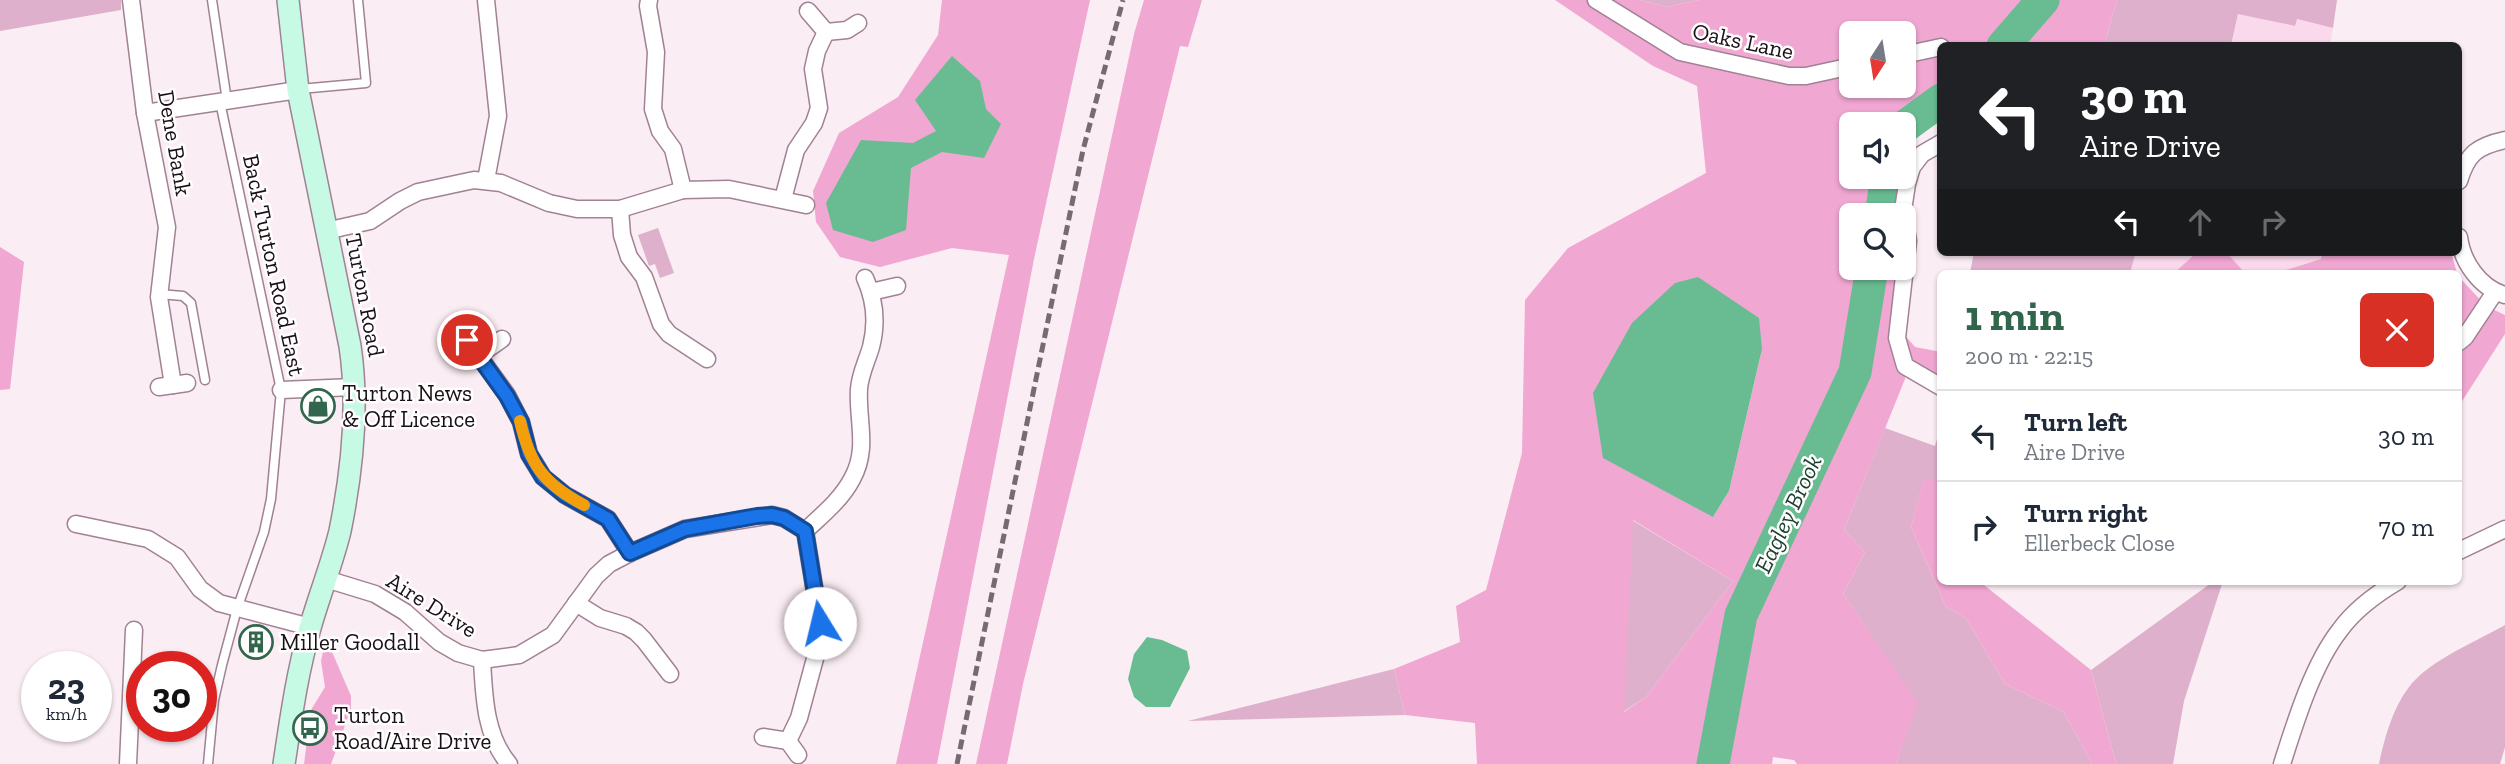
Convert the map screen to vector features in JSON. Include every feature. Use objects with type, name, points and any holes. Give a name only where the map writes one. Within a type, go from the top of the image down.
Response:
[{"type":"main road","name":"Turton Road","points":[[284,764],[298,677],[310,627],[340,532],[351,460],[354,387],[350,346],[298,90],[288,0]]},
{"type":"street","name":"Dene Bank","points":[[131,0],[145,113],[167,228],[159,294],[173,385]]},
{"type":"street","points":[[485,180],[498,116],[486,0]]},
{"type":"street","points":[[649,0],[656,52],[653,109],[660,131],[673,149],[683,190]]},
{"type":"street","name":"Oaks Lane","points":[[1596,0],[1681,52],[1789,76],[1806,76],[1839,69]]},
{"type":"street","points":[[808,11],[826,32]]},
{"type":"street","points":[[826,32],[847,30],[858,23]]},
{"type":"street","points":[[783,199],[796,150],[814,123],[819,108],[813,69],[817,51],[826,32]]},
{"type":"street","points":[[1916,52],[1937,48]]},
{"type":"street","points":[[145,113],[298,90]]},
{"type":"street","points":[[2462,170],[2472,154],[2486,144],[2505,140]]},
{"type":"street","points":[[1937,145],[1922,154],[1912,167],[1907,184],[1903,210],[1908,241],[1897,338],[1905,366],[1937,385]]},
{"type":"street","points":[[326,231],[369,221],[418,192],[474,180],[501,183],[562,207],[620,209],[683,190],[729,189],[806,205]]},
{"type":"street","points":[[620,209],[622,234],[629,257],[644,277],[661,324],[679,350],[707,359]]},
{"type":"street","points":[[2462,246],[2468,264],[2478,279],[2500,294],[2462,340]]},
{"type":"street","points":[[788,741],[799,718],[820,640],[820,623],[805,531],[837,501],[853,478],[860,458],[863,436],[859,387],[874,328],[868,285],[897,286]]},
{"type":"street","points":[[478,356],[502,339]]},
{"type":"street","points":[[467,340],[512,404],[521,422],[529,454],[543,477],[565,495],[608,519],[630,553]]},
{"type":"street","points":[[281,390],[354,387]]},
{"type":"street","name":"Aire Drive","points":[[326,579],[375,594],[405,611],[439,642],[458,653],[482,660],[519,654],[553,635],[597,576],[610,564],[685,529],[772,515],[784,518],[805,531]]},
{"type":"street","points":[[76,524],[106,524],[148,539],[168,549],[183,563],[208,597],[219,603],[310,627]]},
{"type":"street","points":[[2462,550],[2505,528]]},
{"type":"street","points":[[2282,764],[2290,737],[2327,649],[2356,611],[2392,585]]},
{"type":"street","points":[[576,603],[600,618],[636,632],[670,674]]},
{"type":"street","points":[[128,764],[134,630]]},
{"type":"street","points":[[651,649],[665,639]]},
{"type":"street","points":[[482,660],[483,690],[490,732],[505,763]]},
{"type":"street","points":[[763,737],[788,741],[798,754]]},
{"type":"lane","name":"Back Turton Road East","points":[[208,764],[214,701],[237,609],[264,532],[271,499],[281,390],[224,101],[212,0]]},
{"type":"lane","points":[[298,90],[366,83],[358,0]]},
{"type":"lane","points":[[159,294],[183,296],[191,303],[205,380]]},
{"type":"shaded area","points":[[0,0],[121,0],[121,10],[0,31]]},
{"type":"shaded area","points":[[942,0],[1090,0],[1034,259],[937,764],[896,764],[1009,255],[952,248],[880,267],[840,257],[816,222],[813,191],[839,133],[898,97],[938,35]]},
{"type":"shaded area","points":[[1144,0],[1202,0],[1188,47],[1180,46],[1023,684],[1007,764],[976,764],[1134,34]]},
{"type":"shaded area","points":[[1555,0],[1640,0],[1666,7],[1699,0],[2040,0],[2009,39],[2045,0],[2117,0],[2105,42],[1937,42],[1937,103],[1916,118],[1916,112],[1839,112],[1839,189],[1891,189],[1895,203],[1839,203],[1839,280],[1903,280],[1897,338],[1905,366],[1905,379],[1844,530],[1865,552],[1843,594],[1918,703],[1896,764],[1797,764],[1794,760],[1773,757],[1772,764],[1716,764],[1737,636],[1709,764],[1477,764],[1475,723],[1405,715],[1394,669],[1460,642],[1456,606],[1486,590],[1522,453],[1525,300],[1568,248],[1706,173],[1697,86],[1653,66]],"holes":[[[1762,349],[1729,491],[1713,517]],[[1633,520],[1733,581],[1646,697],[1624,712]]]},
{"type":"shaded area","points":[[1640,0],[1699,0],[1666,7]]},
{"type":"shaded area","points":[[2117,0],[2337,0],[2333,28],[2297,19],[2295,26],[2238,14],[2232,42],[2105,42]]},
{"type":"shaded area","points":[[2238,13],[2294,26],[2296,19],[2333,28],[2331,42],[2232,42]]},
{"type":"shaded area","points":[[952,56],[980,81],[986,109],[1001,124],[984,158],[942,152],[911,168],[906,230],[873,242],[833,230],[826,203],[861,140],[913,143],[936,131],[915,100]]},
{"type":"shaded area","points":[[658,228],[674,273],[660,278],[655,264],[649,266],[638,235]]},
{"type":"shaded area","points":[[0,247],[24,262],[10,389],[0,390]]},
{"type":"shaded area","points":[[1973,256],[2135,256],[2131,270],[1971,270]]},
{"type":"shaded area","points":[[2135,256],[2193,256],[2177,270],[2131,270]]},
{"type":"shaded area","points":[[2193,256],[2230,256],[2242,270],[2177,270]]},
{"type":"shaded area","points":[[2230,256],[2321,256],[2321,259],[2286,270],[2242,270]]},
{"type":"shaded area","points":[[2321,256],[2452,256],[2456,270],[2286,270],[2321,259]]},
{"type":"shaded area","points":[[1698,277],[1759,318],[1762,349],[1729,491],[1713,517],[1603,458],[1593,393],[1632,323],[1675,283]]},
{"type":"shaded area","points":[[2462,280],[2486,306],[2505,315],[2505,334],[2462,401]]},
{"type":"shaded area","points":[[1903,333],[1915,347],[1937,351],[1937,377],[1913,368]]},
{"type":"shaded area","points":[[1885,428],[1935,446],[1937,439],[1937,482],[1924,479],[1911,527],[1946,607],[1966,618],[2005,684],[2064,712],[2092,764],[1896,764],[1917,703],[1843,594],[1865,552],[1844,530]]},
{"type":"shaded area","points":[[1924,478],[1937,482],[1937,585],[1984,585],[2091,670],[2116,764],[2092,764],[2064,712],[2005,684],[1966,618],[1946,607],[1911,527]]},
{"type":"shaded area","points":[[1632,520],[1733,581],[1646,697],[1623,712]]},
{"type":"shaded area","points":[[2208,585],[2222,585],[2184,701],[2173,764],[2116,764],[2091,670]]},
{"type":"shaded area","points":[[2505,625],[2505,747],[2500,764],[2379,764],[2397,707],[2416,679],[2446,656]]},
{"type":"shaded area","points":[[1147,637],[1162,640],[1187,651],[1190,668],[1170,707],[1146,707],[1134,697],[1128,679],[1134,654]]},
{"type":"shaded area","points":[[326,638],[351,696],[351,709],[331,764],[304,764],[311,710],[325,687],[321,661]]},
{"type":"shaded area","points":[[1394,669],[1405,715],[1188,721]]},
{"type":"waterway","name":"Eagley Brook","points":[[2006,42],[2043,0]]},
{"type":"waterway","name":"Eagley Brook","points":[[1916,118],[1937,103]]},
{"type":"waterway","name":"Eagley Brook","points":[[1883,203],[1885,189]]},
{"type":"waterway","name":"Eagley Brook","points":[[1713,764],[1741,615],[1855,372],[1870,280]]},
{"type":"railway","points":[[957,764],[1083,150],[1123,0]]},
{"type":"slow traffic","points":[[520,421],[529,454],[543,477],[565,495],[584,505]]},
{"type":"place","name":"Turton News & Off Licence","points":[[318,406]]},
{"type":"place","name":"Miller Goodall","points":[[256,642]]},
{"type":"place","name":"Turton Road/Aire Drive","points":[[310,728]]},
{"type":"route","points":[[467,340],[517,414],[529,454],[543,477],[565,495],[608,519],[630,553],[685,529],[757,516],[772,515],[784,518],[805,531],[820,623]]}]
